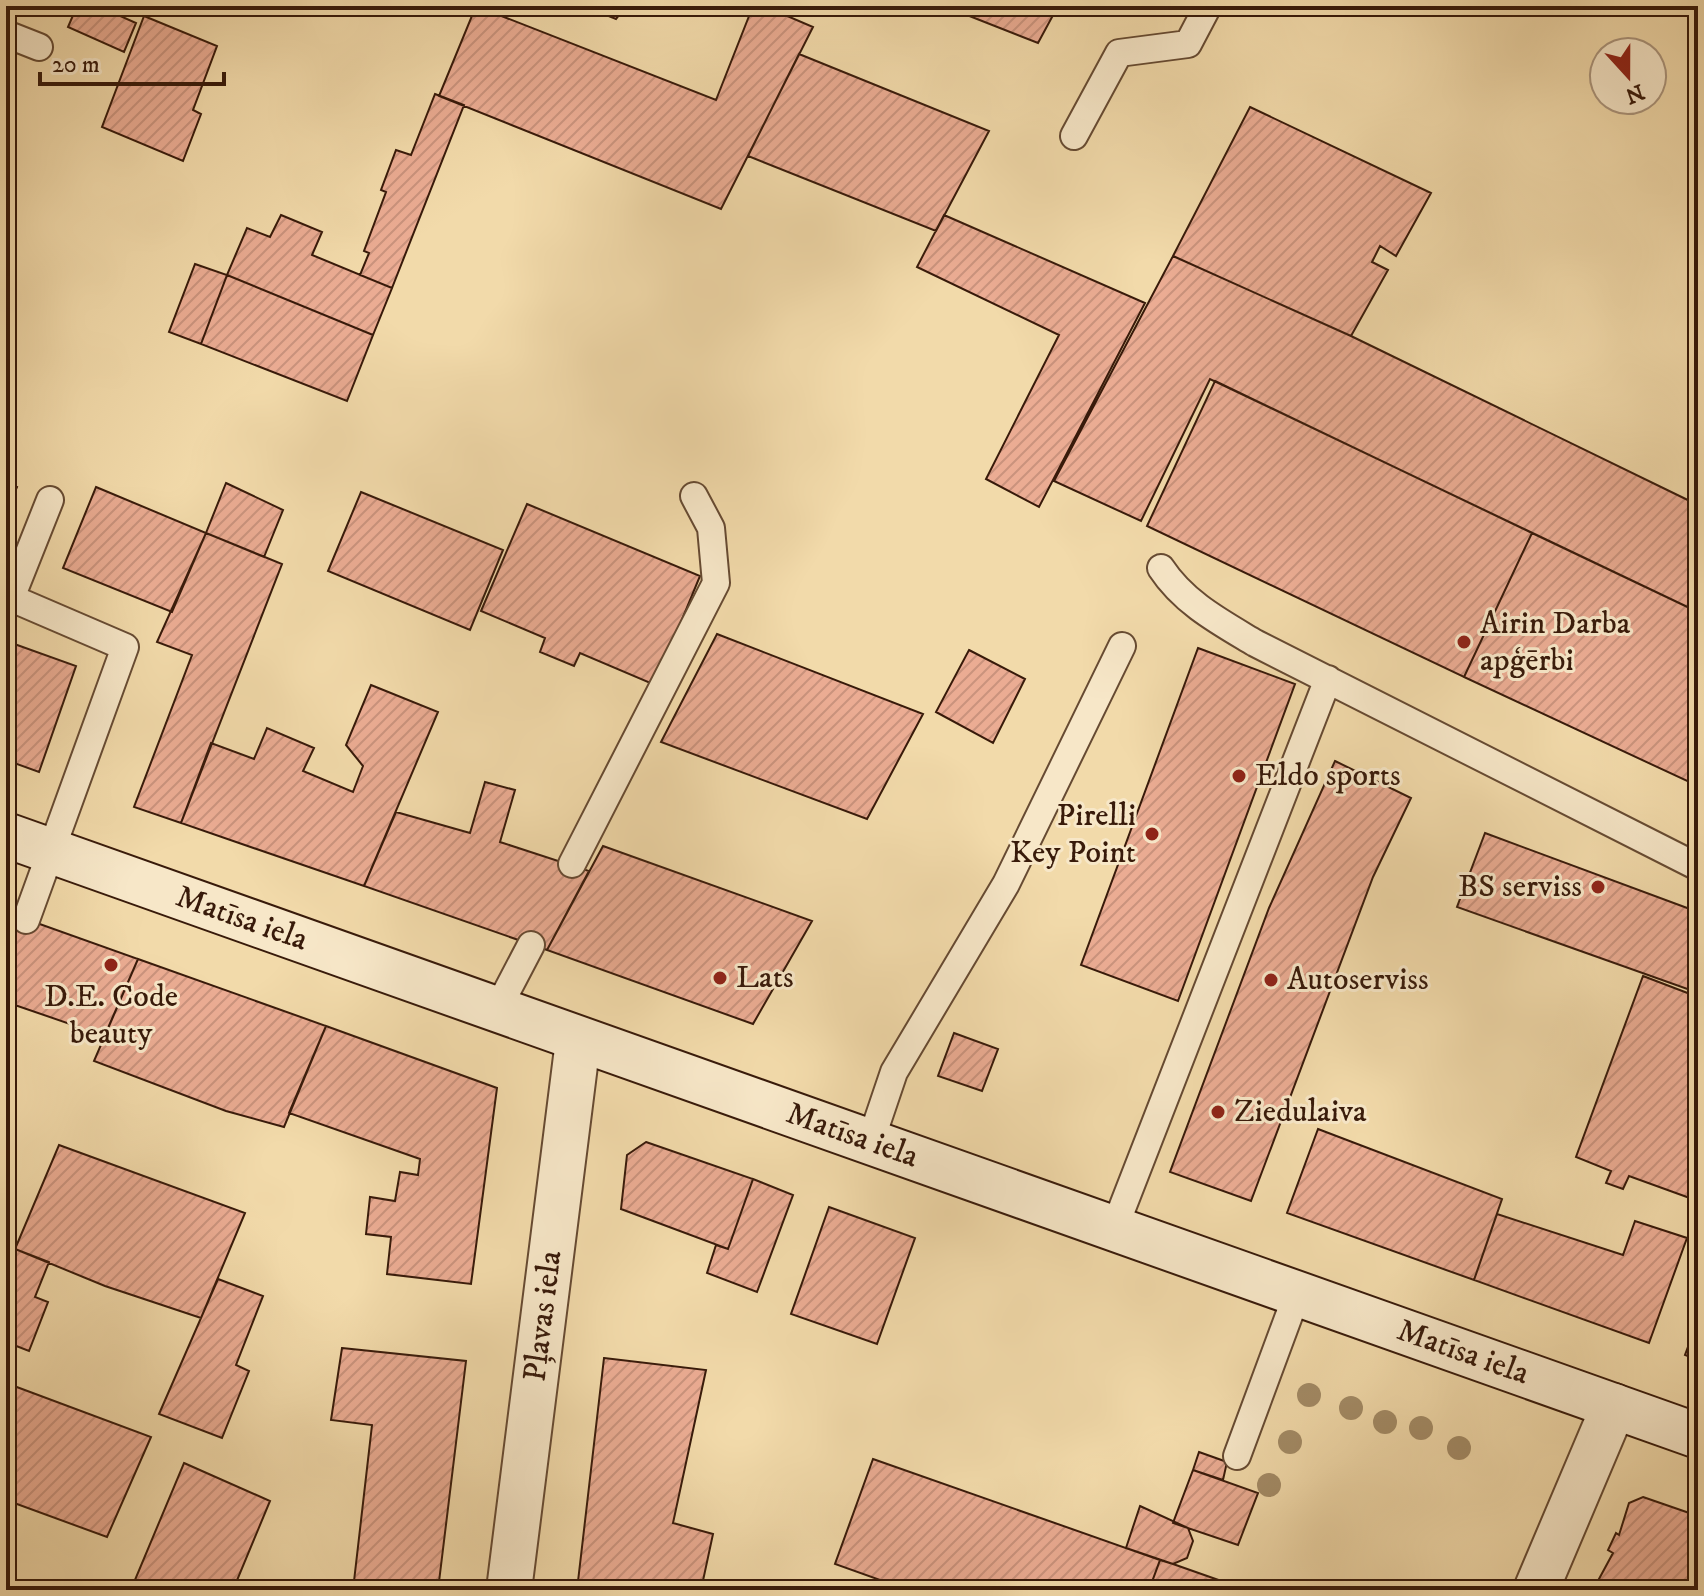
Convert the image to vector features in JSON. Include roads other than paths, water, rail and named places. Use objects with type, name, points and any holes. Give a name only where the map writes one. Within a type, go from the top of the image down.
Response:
[{"type":"street","name":"Matīsa iela","points":[[6,835],[578,1041],[1698,1436]]},
{"type":"street","name":"Pļavas iela","points":[[509,1590],[578,1041]]},
{"type":"street","points":[[1536,1590],[1614,1406]]},
{"type":"lane","points":[[1074,136],[1119,53],[1188,44],[1208,6]]},
{"type":"lane","points":[[6,34],[39,47]]},
{"type":"lane","points":[[572,864],[716,583],[711,528],[694,496]]},
{"type":"lane","points":[[26,920],[125,647],[11,598],[50,500]]},
{"type":"lane","points":[[1161,568],[1174,587],[1212,617],[1694,865]]},
{"type":"lane","points":[[870,1143],[894,1072],[1006,884],[1122,646]]},
{"type":"lane","points":[[1114,1229],[1328,679]]},
{"type":"lane","points":[[497,1010],[531,945]]},
{"type":"lane","points":[[1237,1456],[1297,1294]]},
{"type":"place","name":"Airin Darba apģērbi","points":[[1464,642]]},
{"type":"place","name":"Eldo sports","points":[[1239,776]]},
{"type":"place","name":"Pirelli Key Point","points":[[1152,834]]},
{"type":"place","name":"BS serviss","points":[[1598,887]]},
{"type":"place","name":"D.E. Code beauty","points":[[111,965]]},
{"type":"place","name":"Lats","points":[[720,978]]},
{"type":"place","name":"Autoserviss","points":[[1271,980]]},
{"type":"place","name":"Ziedulaiva","points":[[1218,1112]]}]
